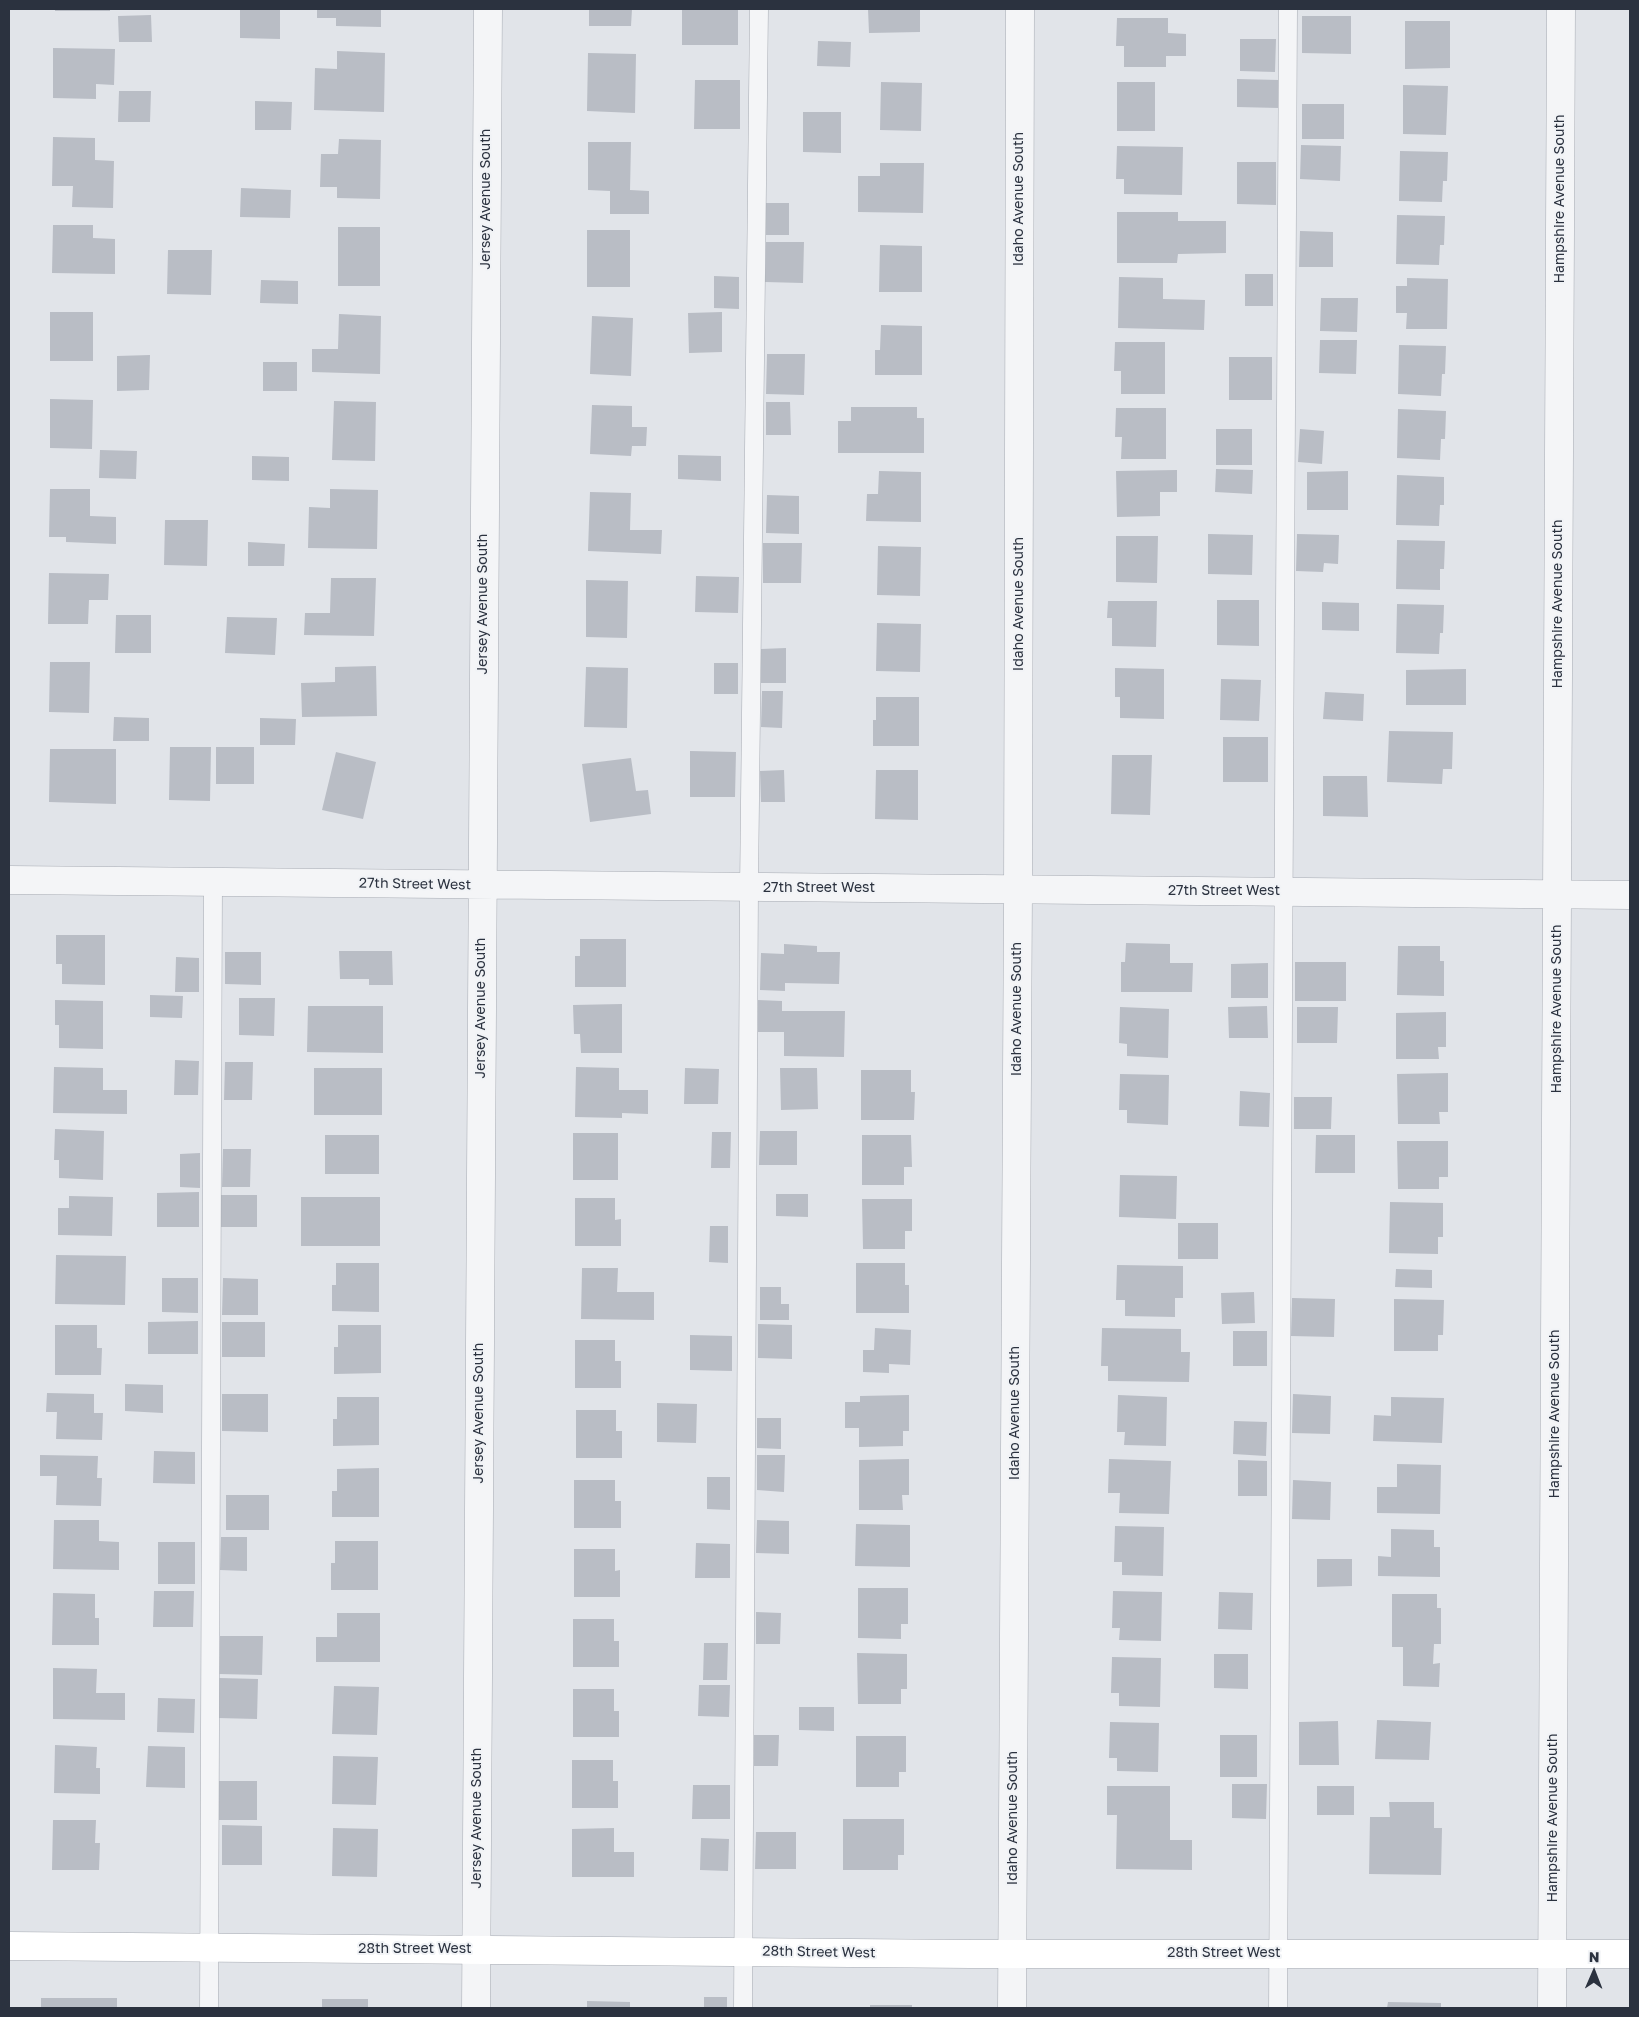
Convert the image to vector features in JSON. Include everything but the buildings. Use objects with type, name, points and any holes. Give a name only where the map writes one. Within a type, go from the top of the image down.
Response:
[{"type":"street","name":"Jersey Avenue South","points":[[476,2008],[481,885],[488,9]]},
{"type":"street","name":"Idaho Avenue South","points":[[1012,2008],[1018,889],[1020,9]]},
{"type":"street","name":"Hampshire Avenue South","points":[[1552,2008],[1561,9]]},
{"type":"street","name":"27th Street West","points":[[9,880],[1630,895]]},
{"type":"street","name":"28th Street West","points":[[9,1946],[1012,1954],[1630,1954]]},
{"type":"lane","points":[[743,2008],[758,9]]},
{"type":"lane","points":[[1278,2008],[1288,9]]},
{"type":"lane","points":[[209,2008],[213,882]]}]
